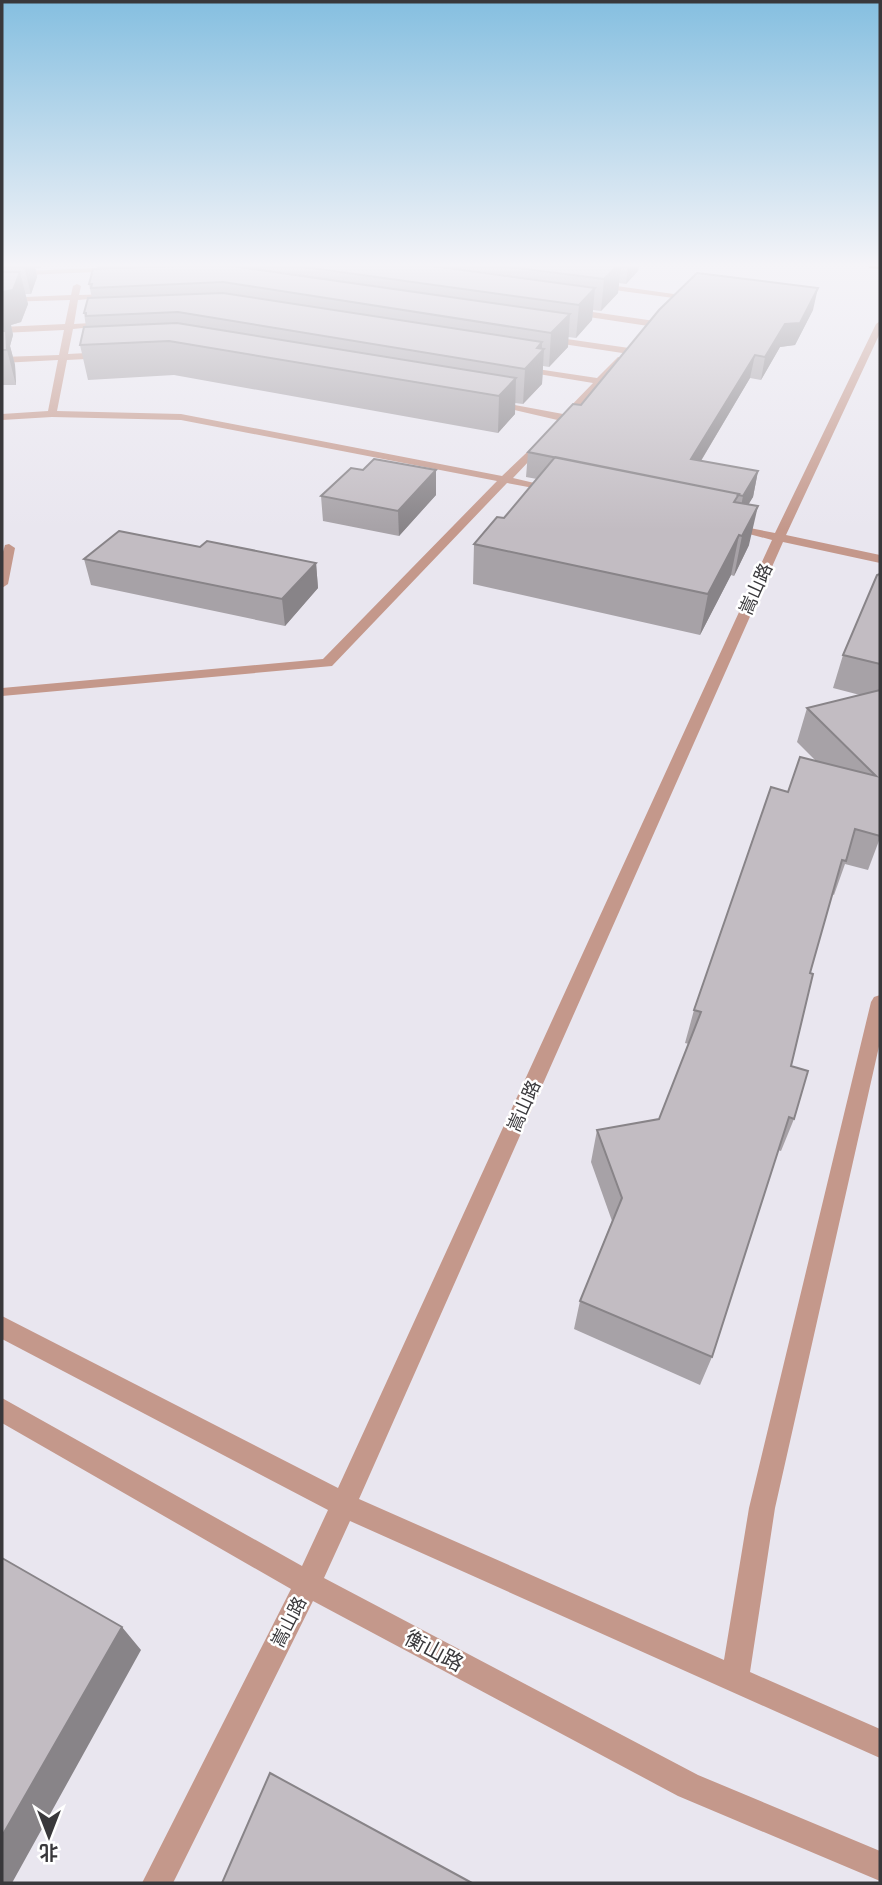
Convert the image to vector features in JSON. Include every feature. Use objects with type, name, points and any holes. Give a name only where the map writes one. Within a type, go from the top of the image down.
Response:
[{"type":"street","points":[[52,414],[64,354]]},
{"type":"street","points":[[2,360],[116,354]]},
{"type":"street","points":[[2,692],[327,663],[626,354]]},
{"type":"street","name":"嵩山路","points":[[157,1883],[308,1584],[779,537],[866,354]]},
{"type":"street","points":[[503,365],[600,381]]},
{"type":"street","points":[[483,403],[556,426]]},
{"type":"street","points":[[2,417],[52,414],[181,417],[573,494]]},
{"type":"street","points":[[710,523],[880,559]]},
{"type":"street","points":[[2,584],[9,548]]},
{"type":"street","points":[[736,1680],[762,1508],[880,1002]]},
{"type":"street","points":[[2,1327],[344,1505],[880,1744]]},
{"type":"street","name":"衡山路","points":[[2,1410],[308,1584],[688,1786],[880,1866]]},
{"type":"building","points":[[247,354],[368,354],[516,378],[499,396]]},
{"type":"building","points":[[433,354],[539,354],[525,369]]},
{"type":"building","points":[[623,354],[767,354],[765,357],[755,355],[691,459],[758,471],[743,496],[528,452],[573,404],[581,405]]},
{"type":"building","points":[[555,457],[739,494],[734,502],[758,506],[742,536],[739,535],[708,594],[474,544],[497,517],[504,518]]},
{"type":"building","points":[[374,459],[436,470],[398,511],[321,496],[351,468],[363,470]]},
{"type":"building","points":[[119,531],[200,547],[207,541],[316,563],[282,599],[84,559]]},
{"type":"building","points":[[880,574],[880,664],[843,655],[877,575]]},
{"type":"building","points":[[880,690],[880,836],[855,829],[846,861],[842,860],[810,973],[813,974],[791,1066],[808,1071],[794,1119],[789,1117],[712,1357],[580,1301],[622,1198],[597,1130],[659,1119],[701,1012],[694,1010],[771,787],[788,792],[800,757],[876,776],[807,708]]},
{"type":"building","points":[[2,1558],[122,1627],[2,1836]]},
{"type":"building","points":[[270,1773],[472,1883],[222,1883]]}]
